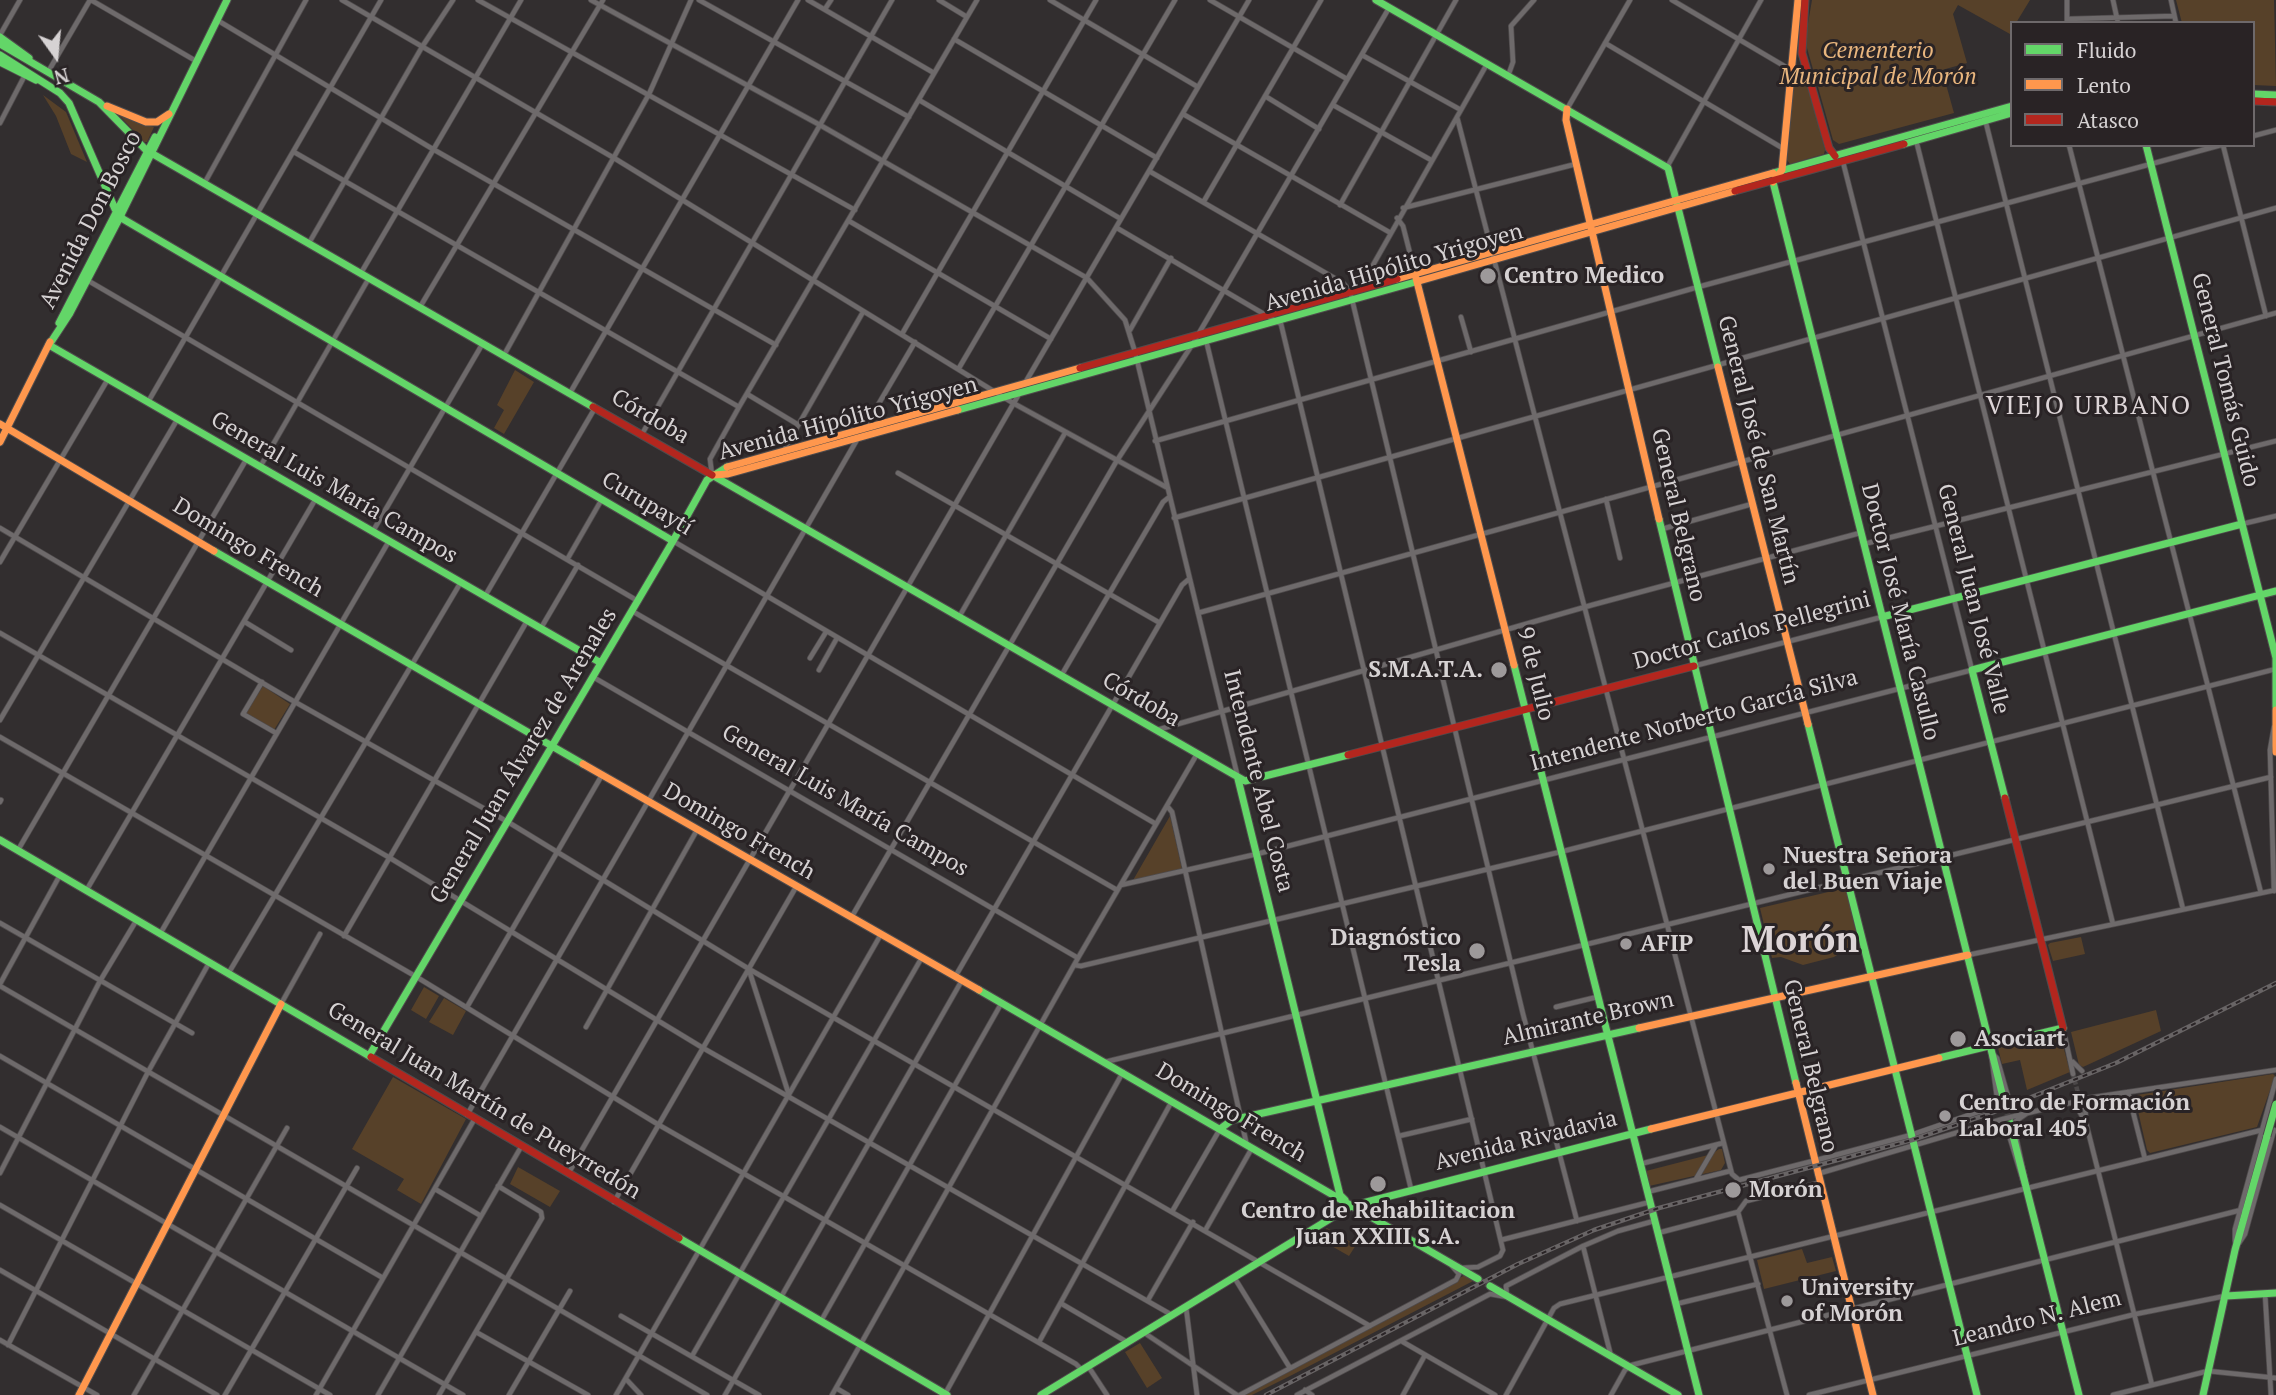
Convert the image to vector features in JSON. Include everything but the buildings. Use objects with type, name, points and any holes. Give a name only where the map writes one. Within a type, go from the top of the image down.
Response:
[{"type":"street","points":[[20,0],[0,36],[48,72]]},
{"type":"street","points":[[48,72],[90,0],[196,61]]},
{"type":"street","name":"Avenida Don Bosco","points":[[49,345],[227,0]]},
{"type":"street","points":[[204,184],[306,0]]},
{"type":"street","points":[[342,0],[614,158],[1013,403],[1116,462],[1166,487]]},
{"type":"street","points":[[148,403],[382,0]]},
{"type":"street","points":[[309,243],[422,47],[453,0]]},
{"type":"street","points":[[478,0],[855,210]]},
{"type":"street","points":[[360,273],[431,148],[522,0]]},
{"type":"street","points":[[591,0],[602,3],[820,125],[1087,278],[1130,330],[1171,258]]},
{"type":"street","points":[[504,355],[649,94],[691,0]]},
{"type":"street","points":[[699,0],[909,117]]},
{"type":"street","points":[[570,393],[798,0]]},
{"type":"street","points":[[808,0],[934,73]]},
{"type":"street","points":[[825,9],[831,0]]},
{"type":"street","points":[[642,434],[891,0]]},
{"type":"street","points":[[939,0],[967,17]]},
{"type":"street","points":[[712,475],[710,459],[739,407],[977,0]]},
{"type":"street","points":[[1050,0],[1198,87]]},
{"type":"street","points":[[902,334],[1096,0]]},
{"type":"street","points":[[959,368],[1175,0]]},
{"type":"street","points":[[1210,0],[1347,79]]},
{"type":"street","points":[[567,1174],[1249,0]]},
{"type":"street","points":[[1204,201],[1321,0]]},
{"type":"street","points":[[1376,0],[1668,168],[1760,0]]},
{"type":"street","points":[[1340,205],[1456,0]]},
{"type":"street","points":[[1508,76],[1513,62],[1511,26],[1534,0]]},
{"type":"street","points":[[1567,109],[1630,0]]},
{"type":"street","points":[[1672,0],[1791,70]]},
{"type":"street","points":[[1773,182],[1782,170],[1798,0]]},
{"type":"street","points":[[1805,0],[1801,42],[1809,77],[1829,148],[1843,162]]},
{"type":"street","points":[[2067,0],[2067,21],[2175,16]]},
{"type":"street","points":[[2113,0],[2118,20]]},
{"type":"street","points":[[2171,0],[2176,21]]},
{"type":"street","points":[[420,307],[491,183],[602,3]]},
{"type":"street","points":[[1389,8],[1224,289],[1203,333],[1270,593],[1411,1189]]},
{"type":"street","points":[[217,20],[491,183],[776,345]]},
{"type":"street","points":[[954,39],[1157,158]]},
{"type":"street","points":[[1605,43],[1784,149]]},
{"type":"street","points":[[0,44],[99,103],[146,122],[157,122],[169,114]]},
{"type":"street","points":[[0,55],[26,73]]},
{"type":"street","points":[[1362,55],[1461,110]]},
{"type":"street","points":[[0,62],[45,83],[60,93],[74,109],[117,213]]},
{"type":"street","points":[[1360,288],[1389,232],[1487,64]]},
{"type":"street","points":[[0,123],[26,73]]},
{"type":"street","points":[[1790,80],[1799,76],[1809,77]]},
{"type":"street","points":[[2255,94],[2276,95]]},
{"type":"street","points":[[1265,96],[1319,129]]},
{"type":"street","points":[[919,100],[1121,219]]},
{"type":"street","points":[[2255,101],[2276,102]]},
{"type":"street","name":"Córdoba","points":[[99,103],[148,152],[1238,779]]},
{"type":"street","points":[[1333,104],[1431,160]]},
{"type":"street","name":"Avenida Hipólito Yrigoyen","points":[[712,475],[723,468],[997,391],[1136,356],[1192,345],[1203,333],[1279,320],[1352,300],[1416,277],[1677,204],[1834,155],[1985,117],[2010,107]]},
{"type":"street","name":"General Belgrano","points":[[1567,109],[1566,120],[1576,164],[1694,666],[1816,1174],[1873,1395]]},
{"type":"street","name":"Avenida Hipólito Yrigoyen","points":[[1985,117],[2010,113]]},
{"type":"street","points":[[1183,114],[1389,232]]},
{"type":"street","points":[[1457,117],[1731,1171],[1739,1180],[1911,1135],[2005,1102]]},
{"type":"street","points":[[1985,117],[2183,909]]},
{"type":"street","points":[[2255,135],[2276,130]]},
{"type":"street","points":[[1914,137],[2113,923]]},
{"type":"street","name":"Avenida Hipólito Yrigoyen","points":[[1677,204],[1773,182],[1843,162],[1914,137]]},
{"type":"street","points":[[2070,147],[2261,893]]},
{"type":"street","name":"General Tomás Guido","points":[[2147,147],[2276,659],[2276,750]]},
{"type":"street","points":[[1155,441],[2206,147]]},
{"type":"street","points":[[2223,147],[2266,316]]},
{"type":"street","points":[[294,152],[739,407]]},
{"type":"street","name":"General Juan José Valle","points":[[1843,162],[2073,1074]]},
{"type":"street","points":[[1403,208],[1576,164]]},
{"type":"street","name":"General José de San Martín","points":[[1668,168],[1977,1395]]},
{"type":"street","points":[[1149,170],[1343,283],[1350,291],[1532,1051],[1577,1221]]},
{"type":"street","name":"Doctor José María Casullo","points":[[1773,182],[2005,1102]]},
{"type":"street","points":[[1174,518],[2276,208]]},
{"type":"street","name":"Avenida Don Bosco","points":[[0,442],[4,426],[87,280],[117,213]]},
{"type":"street","name":"Curupaytí","points":[[117,213],[766,598],[1156,824]]},
{"type":"street","name":"9 de Julio","points":[[1397,218],[1403,226],[1699,1395]]},
{"type":"street","points":[[849,221],[1051,339]]},
{"type":"street","points":[[1117,228],[1279,320],[1501,1240],[1650,1202]]},
{"type":"street","name":"Avenida Hipólito Yrigoyen","points":[[712,475],[727,474],[1019,393],[1203,333],[1360,288],[1416,277]]},
{"type":"street","points":[[260,467],[369,278]]},
{"type":"street","points":[[87,280],[411,466],[638,601]]},
{"type":"street","points":[[785,450],[797,424],[863,312]]},
{"type":"street","points":[[1198,613],[2276,313]]},
{"type":"street","points":[[1461,317],[1471,352]]},
{"type":"street","name":"Intendente Abel Costa","points":[[1130,330],[1168,498],[1316,1100],[1340,1195],[1351,1206]]},
{"type":"street","points":[[466,1115],[915,342]]},
{"type":"street","points":[[373,531],[483,343]]},
{"type":"street","name":"General Luis María Campos","points":[[49,345],[601,663]]},
{"type":"street","points":[[851,919],[1116,462],[1192,345]]},
{"type":"street","points":[[0,562],[108,379]]},
{"type":"street","points":[[747,394],[797,424]]},
{"type":"street","points":[[485,596],[595,408]]},
{"type":"street","points":[[0,720],[177,420]]},
{"type":"street","name":"Domingo French","points":[[4,426],[339,625],[1122,1072],[1478,1279]]},
{"type":"street","points":[[959,617],[1065,433]]},
{"type":"street","points":[[1863,544],[2276,441]]},
{"type":"street","points":[[18,850],[246,460]]},
{"type":"street","points":[[898,473],[1160,623]]},
{"type":"street","name":"General Juan Álvarez de Arenales","points":[[369,1056],[712,475]]},
{"type":"street","points":[[1061,676],[1163,502],[1168,498]]},
{"type":"street","points":[[568,558],[602,499]]},
{"type":"street","points":[[1606,499],[1620,558]]},
{"type":"street","points":[[86,891],[315,500]]},
{"type":"street","points":[[1662,529],[1752,504]]},
{"type":"street","name":"Doctor Carlos Pellegrini","points":[[1238,779],[1245,780],[1525,710],[2276,516]]},
{"type":"street","points":[[0,527],[222,659],[508,822],[749,969],[1173,1210],[1370,1326]]},
{"type":"street","points":[[1156,731],[1436,649],[1860,533]]},
{"type":"street","points":[[160,934],[389,541]]},
{"type":"street","points":[[541,628],[578,565]]},
{"type":"street","points":[[724,1395],[914,1063],[993,908],[1182,585],[1189,579]]},
{"type":"street","points":[[228,974],[461,582]]},
{"type":"street","name":"Intendente Norberto García Silva","points":[[1121,885],[1400,818],[2276,591]]},
{"type":"street","points":[[632,611],[1117,891]]},
{"type":"street","points":[[344,936],[528,620]]},
{"type":"street","points":[[245,622],[291,650]]},
{"type":"street","points":[[810,658],[826,632]]},
{"type":"street","points":[[0,633],[390,858],[703,1048],[1172,1314]]},
{"type":"street","points":[[819,670],[837,638]]},
{"type":"street","points":[[1074,965],[1081,966],[1560,852],[2276,669]]},
{"type":"street","name":"General Luis María Campos","points":[[593,677],[1078,958]]},
{"type":"street","points":[[262,682],[243,714],[276,733]]},
{"type":"street","name":"General Tomás Guido","points":[[2275,890],[2270,743],[2276,722]]},
{"type":"street","points":[[0,737],[415,976],[659,1125],[904,1268],[1085,1368],[1107,1395]]},
{"type":"street","points":[[832,1395],[1074,965],[1197,754]]},
{"type":"street","points":[[467,1007],[602,775]]},
{"type":"street","points":[[1103,1062],[2271,777]]},
{"type":"street","points":[[1167,806],[1172,812],[1241,1118],[1250,1147],[1206,1229]]},
{"type":"street","points":[[586,1027],[697,830]]},
{"type":"street","name":"General Juan Martín de Pueyrredón","points":[[0,840],[946,1394]]},
{"type":"street","points":[[60,875],[0,985],[707,1395]]},
{"type":"street","points":[[614,1202],[796,887]]},
{"type":"street","points":[[1968,955],[2275,890]]},
{"type":"street","points":[[0,1173],[100,981],[136,921]]},
{"type":"street","points":[[0,923],[192,1033]]},
{"type":"street","points":[[81,1391],[281,1004],[320,934]]},
{"type":"street","points":[[617,1395],[880,936]]},
{"type":"street","name":"Almirante Brown","points":[[1220,1129],[1227,1122],[1316,1100],[1968,955]]},
{"type":"street","points":[[692,1356],[921,959]]},
{"type":"street","points":[[8,1345],[148,1072],[209,963]]},
{"type":"street","points":[[749,969],[789,1095]]},
{"type":"street","points":[[1556,1007],[1597,997]]},
{"type":"street","points":[[821,1321],[1001,1004]]},
{"type":"street","name":"Avenida Rivadavia","points":[[1041,1395],[1351,1206],[1796,1092],[1895,1068],[1991,1049],[2063,1028]]},
{"type":"street","name":"General Juan José Valle","points":[[2067,1046],[2074,1067],[2082,1071]]},
{"type":"street","points":[[0,1056],[383,1278]]},
{"type":"street","points":[[2086,1123],[2084,1104],[2088,1098],[2276,1070]]},
{"type":"street","points":[[946,1394],[1122,1072]]},
{"type":"street","points":[[2203,1395],[2235,1250],[2270,1131],[2276,1079]]},
{"type":"street","points":[[2128,1092],[2145,1159]]},
{"type":"street","points":[[2078,1093],[2118,1240],[2152,1385]]},
{"type":"street","points":[[1039,1342],[1172,1101]]},
{"type":"street","points":[[1816,1174],[1914,1148],[2005,1119],[2076,1102],[2086,1123]]},
{"type":"street","points":[[2235,1250],[2245,1234],[2276,1102]]},
{"type":"street","points":[[2026,1188],[2027,1177],[2013,1123],[2027,1113]]},
{"type":"street","points":[[1399,1136],[1472,1119]]},
{"type":"street","points":[[2005,1119],[2026,1188],[2078,1395]]},
{"type":"street","points":[[316,1395],[474,1120]]},
{"type":"street","points":[[0,1127],[463,1395]]},
{"type":"street","points":[[134,1395],[287,1128]]},
{"type":"street","points":[[1173,1210],[1220,1129]]},
{"type":"street","points":[[1506,1395],[1556,1306],[2099,1170],[2270,1131]]},
{"type":"street","points":[[2235,1250],[2235,1229],[2270,1131]]},
{"type":"street","points":[[1640,1164],[1723,1143]]},
{"type":"street","points":[[1696,1180],[1716,1144]]},
{"type":"street","points":[[378,1395],[521,1147]]},
{"type":"street","points":[[225,1395],[357,1168]]},
{"type":"street","points":[[1647,1192],[1731,1171]]},
{"type":"street","points":[[1657,1233],[1738,1212],[1746,1201],[1819,1183]]},
{"type":"street","points":[[439,1395],[542,1215],[498,1186]]},
{"type":"street","points":[[435,1189],[481,1216]]},
{"type":"street","points":[[0,1205],[330,1395]]},
{"type":"street","points":[[1611,1395],[1628,1367],[2241,1210]]},
{"type":"street","points":[[1738,1212],[1787,1395]]},
{"type":"street","points":[[1507,1297],[1505,1288],[1508,1285],[1583,1246],[1618,1231],[1654,1221]]},
{"type":"street","points":[[1148,1300],[1193,1222]]},
{"type":"street","name":"Domingo French","points":[[1452,1266],[1472,1268],[1500,1256],[1503,1250],[1501,1240]]},
{"type":"street","points":[[1583,1246],[1611,1357]]},
{"type":"street","points":[[1143,1332],[1238,1395],[1456,1280],[1460,1276],[1452,1266]]},
{"type":"street","points":[[0,1270],[217,1395]]},
{"type":"street","points":[[1234,1277],[1290,1368]]},
{"type":"street","points":[[1676,1304],[1758,1284]]},
{"type":"street","points":[[1297,1395],[1308,1393],[1402,1342],[1490,1290],[1507,1297],[1678,1395]]},
{"type":"street","points":[[509,1395],[570,1291]]},
{"type":"street","points":[[2264,1293],[2273,1377],[2271,1395]]},
{"type":"street","name":"Leandro N. Alem","points":[[1809,1395],[2136,1314],[2226,1296],[2276,1293]]},
{"type":"street","points":[[1062,1304],[1128,1342]]},
{"type":"street","points":[[1186,1306],[1197,1395]]},
{"type":"street","points":[[621,1316],[759,1395]]},
{"type":"street","points":[[475,1332],[588,1395]]},
{"type":"street","points":[[0,1340],[81,1391],[97,1395]]},
{"type":"street","points":[[1402,1342],[1495,1395]]},
{"type":"street","points":[[1403,1395],[1425,1356]]},
{"type":"street","points":[[2113,1395],[2208,1371],[2273,1377]]},
{"type":"street","points":[[626,1379],[641,1395]]},
{"type":"street","points":[[836,1388],[848,1395]]},
{"type":"green space","name":"Cementerio Municipal de Morón","points":[[1812,0],[2030,0],[2017,21],[2010,21],[2010,34],[1958,5],[1953,14],[1967,63],[1942,70],[1954,113],[1839,144],[1833,140],[1805,41]]},
{"type":"green space","points":[[2176,0],[2274,0],[2276,86],[2255,85],[2255,21],[2181,21]]},
{"type":"green space","points":[[1799,79],[1807,81],[1825,150],[1824,154],[1790,164],[1787,160],[1794,82]]},
{"type":"green space","points":[[43,95],[66,112],[87,162],[71,154],[56,116]]},
{"type":"green space","points":[[119,115],[154,127],[147,142],[144,142]]},
{"type":"green space","points":[[515,370],[534,382],[504,434],[494,428],[504,410],[497,405]]},
{"type":"green space","points":[[263,686],[290,704],[274,730],[246,713]]},
{"type":"green space","points":[[1170,816],[1182,869],[1132,882]]},
{"type":"green space","points":[[1841,889],[1847,891],[1858,942],[1834,957],[1803,965],[1781,957],[1772,958],[1760,908]]},
{"type":"green space","points":[[2081,937],[2085,954],[2053,961],[2048,945],[2050,943]]},
{"type":"green space","points":[[424,987],[439,996],[426,1019],[411,1010]]},
{"type":"green space","points":[[444,998],[466,1011],[453,1035],[429,1022]]},
{"type":"green space","points":[[2156,1010],[2161,1031],[2083,1067],[2079,1065],[2071,1032]]},
{"type":"green space","points":[[2060,1034],[2070,1072],[2027,1090],[2020,1060],[2002,1064],[1998,1048]]},
{"type":"green space","points":[[2273,1074],[2275,1076],[2257,1127],[2150,1153],[2147,1150],[2135,1098],[2137,1095]]},
{"type":"green space","points":[[393,1077],[466,1119],[421,1204],[397,1190],[404,1179],[352,1149]]},
{"type":"green space","points":[[1722,1149],[1725,1163],[1721,1170],[1649,1186],[1646,1171],[1712,1154]]},
{"type":"green space","points":[[518,1167],[560,1191],[550,1207],[510,1184]]},
{"type":"green space","points":[[1327,1228],[1356,1245],[1349,1256],[1314,1236]]},
{"type":"green space","points":[[1802,1249],[1807,1263],[1832,1257],[1836,1271],[1764,1289],[1757,1260]]},
{"type":"green space","points":[[1465,1275],[1475,1280],[1252,1395],[1244,1395]]},
{"type":"green space","points":[[1140,1343],[1162,1378],[1147,1388],[1125,1352]]},
{"type":"tunnel","points":[[2073,1074],[2078,1093]]},
{"type":"tunnel","points":[[2005,1105],[2009,1120]]},
{"type":"tunnel","points":[[1478,1279],[1490,1286]]},
{"type":"railway","points":[[1266,1395],[1518,1264],[1594,1230],[1659,1208],[1912,1140],[1994,1112],[2116,1063],[2276,983]]},
{"type":"traffic: fast","points":[[49,345],[70,313],[117,223],[227,0]]},
{"type":"traffic: fast","points":[[1376,0],[1668,168],[1718,367]]},
{"type":"traffic: fast","points":[[0,37],[29,58]]},
{"type":"traffic: fast","points":[[0,44],[99,102],[146,150],[593,407]]},
{"type":"traffic: fast","points":[[0,55],[60,93],[69,103],[115,209],[123,219],[673,541],[707,480],[727,467]]},
{"type":"traffic: fast","points":[[0,62],[36,80]]},
{"type":"traffic: fast","points":[[1790,80],[1799,76],[1809,77]]},
{"type":"traffic: fast","points":[[2255,94],[2276,95]]},
{"type":"traffic: fast","points":[[1773,173],[2010,107]]},
{"type":"traffic: fast","points":[[1904,144],[2010,114]]},
{"type":"traffic: fast","points":[[59,323],[155,137]]},
{"type":"traffic: fast","points":[[2147,147],[2276,658],[2276,707]]},
{"type":"traffic: fast","points":[[1773,182],[2005,1105]]},
{"type":"traffic: fast","points":[[958,410],[1419,281]]},
{"type":"traffic: fast","points":[[49,345],[601,663]]},
{"type":"traffic: fast","points":[[712,475],[1245,781],[1348,755]]},
{"type":"traffic: fast","points":[[1659,519],[1796,1083]]},
{"type":"traffic: fast","points":[[1882,617],[2242,524]]},
{"type":"traffic: fast","points":[[369,1056],[673,541]]},
{"type":"traffic: fast","points":[[214,551],[583,764]]},
{"type":"traffic: fast","points":[[2005,798],[1972,670],[2276,591]]},
{"type":"traffic: fast","points":[[1514,665],[1699,1395]]},
{"type":"traffic: fast","points":[[1808,724],[1977,1395]]},
{"type":"traffic: fast","points":[[1238,779],[1340,1195],[1345,1200]]},
{"type":"traffic: fast","points":[[0,840],[371,1057]]},
{"type":"traffic: fast","points":[[979,990],[1478,1279]]},
{"type":"traffic: fast","points":[[1220,1129],[1232,1120],[1639,1028]]},
{"type":"traffic: fast","points":[[1939,1058],[2063,1028]]},
{"type":"traffic: fast","points":[[2267,1136],[2276,1104]]},
{"type":"traffic: fast","points":[[2009,1120],[2079,1395]]},
{"type":"traffic: fast","points":[[1041,1395],[1351,1206],[1651,1129]]},
{"type":"traffic: fast","points":[[2203,1395],[2235,1250],[2267,1136]]},
{"type":"traffic: fast","points":[[679,1238],[947,1395]]},
{"type":"traffic: fast","points":[[1490,1286],[1678,1395]]},
{"type":"traffic: fast","points":[[2226,1296],[2276,1293]]},
{"type":"traffic: slow","points":[[1773,182],[1782,170],[1798,0]]},
{"type":"traffic: slow","points":[[107,106],[146,122],[157,122],[169,114]]},
{"type":"traffic: slow","points":[[1567,109],[1566,120],[1659,519]]},
{"type":"traffic: slow","points":[[1397,279],[1773,173]]},
{"type":"traffic: slow","points":[[1419,281],[1735,191]]},
{"type":"traffic: slow","points":[[1416,278],[1514,665]]},
{"type":"traffic: slow","points":[[0,442],[50,342]]},
{"type":"traffic: slow","points":[[1718,367],[1808,724]]},
{"type":"traffic: slow","points":[[727,467],[1080,368]]},
{"type":"traffic: slow","points":[[714,475],[728,474],[958,410]]},
{"type":"traffic: slow","points":[[0,424],[214,551]]},
{"type":"traffic: slow","points":[[2276,710],[2276,752]]},
{"type":"traffic: slow","points":[[583,764],[979,990]]},
{"type":"traffic: slow","points":[[1639,1028],[1968,955]]},
{"type":"traffic: slow","points":[[79,1395],[281,1004]]},
{"type":"traffic: slow","points":[[1651,1129],[1939,1058]]},
{"type":"traffic: slow","points":[[1796,1083],[1873,1395]]},
{"type":"traffic: jam","points":[[1805,0],[1802,53],[1829,148],[1835,156]]},
{"type":"traffic: jam","points":[[2255,101],[2276,102]]},
{"type":"traffic: jam","points":[[1735,191],[1904,144]]},
{"type":"traffic: jam","points":[[1080,368],[1397,279]]},
{"type":"traffic: jam","points":[[593,407],[712,475]]},
{"type":"traffic: jam","points":[[1348,755],[1694,666]]},
{"type":"traffic: jam","points":[[2005,798],[2063,1028]]},
{"type":"traffic: jam","points":[[371,1057],[679,1238]]},
{"type":"place","name":"Centro Medico","points":[[1488,276]]},
{"type":"place","name":"S.M.A.T.A.","points":[[1499,670]]},
{"type":"place","name":"Nuestra Señora del Buen Viaje","points":[[1769,869]]},
{"type":"place","name":"AFIP","points":[[1626,944]]},
{"type":"place","name":"Diagnóstico Tesla","points":[[1477,951]]},
{"type":"place","name":"Asociart","points":[[1958,1039]]},
{"type":"place","name":"Centro de Formación Laboral 405","points":[[1945,1116]]},
{"type":"place","name":"Centro de Rehabilitacion Juan XXIII S.A.","points":[[1378,1184]]},
{"type":"place","name":"Morón","points":[[1733,1190]]},
{"type":"place","name":"University of Morón","points":[[1787,1301]]},
{"type":"district","name":"VIEJO URBANO","points":[[2089,407]]},
{"type":"district","name":"Morón","points":[[1800,941]]}]
